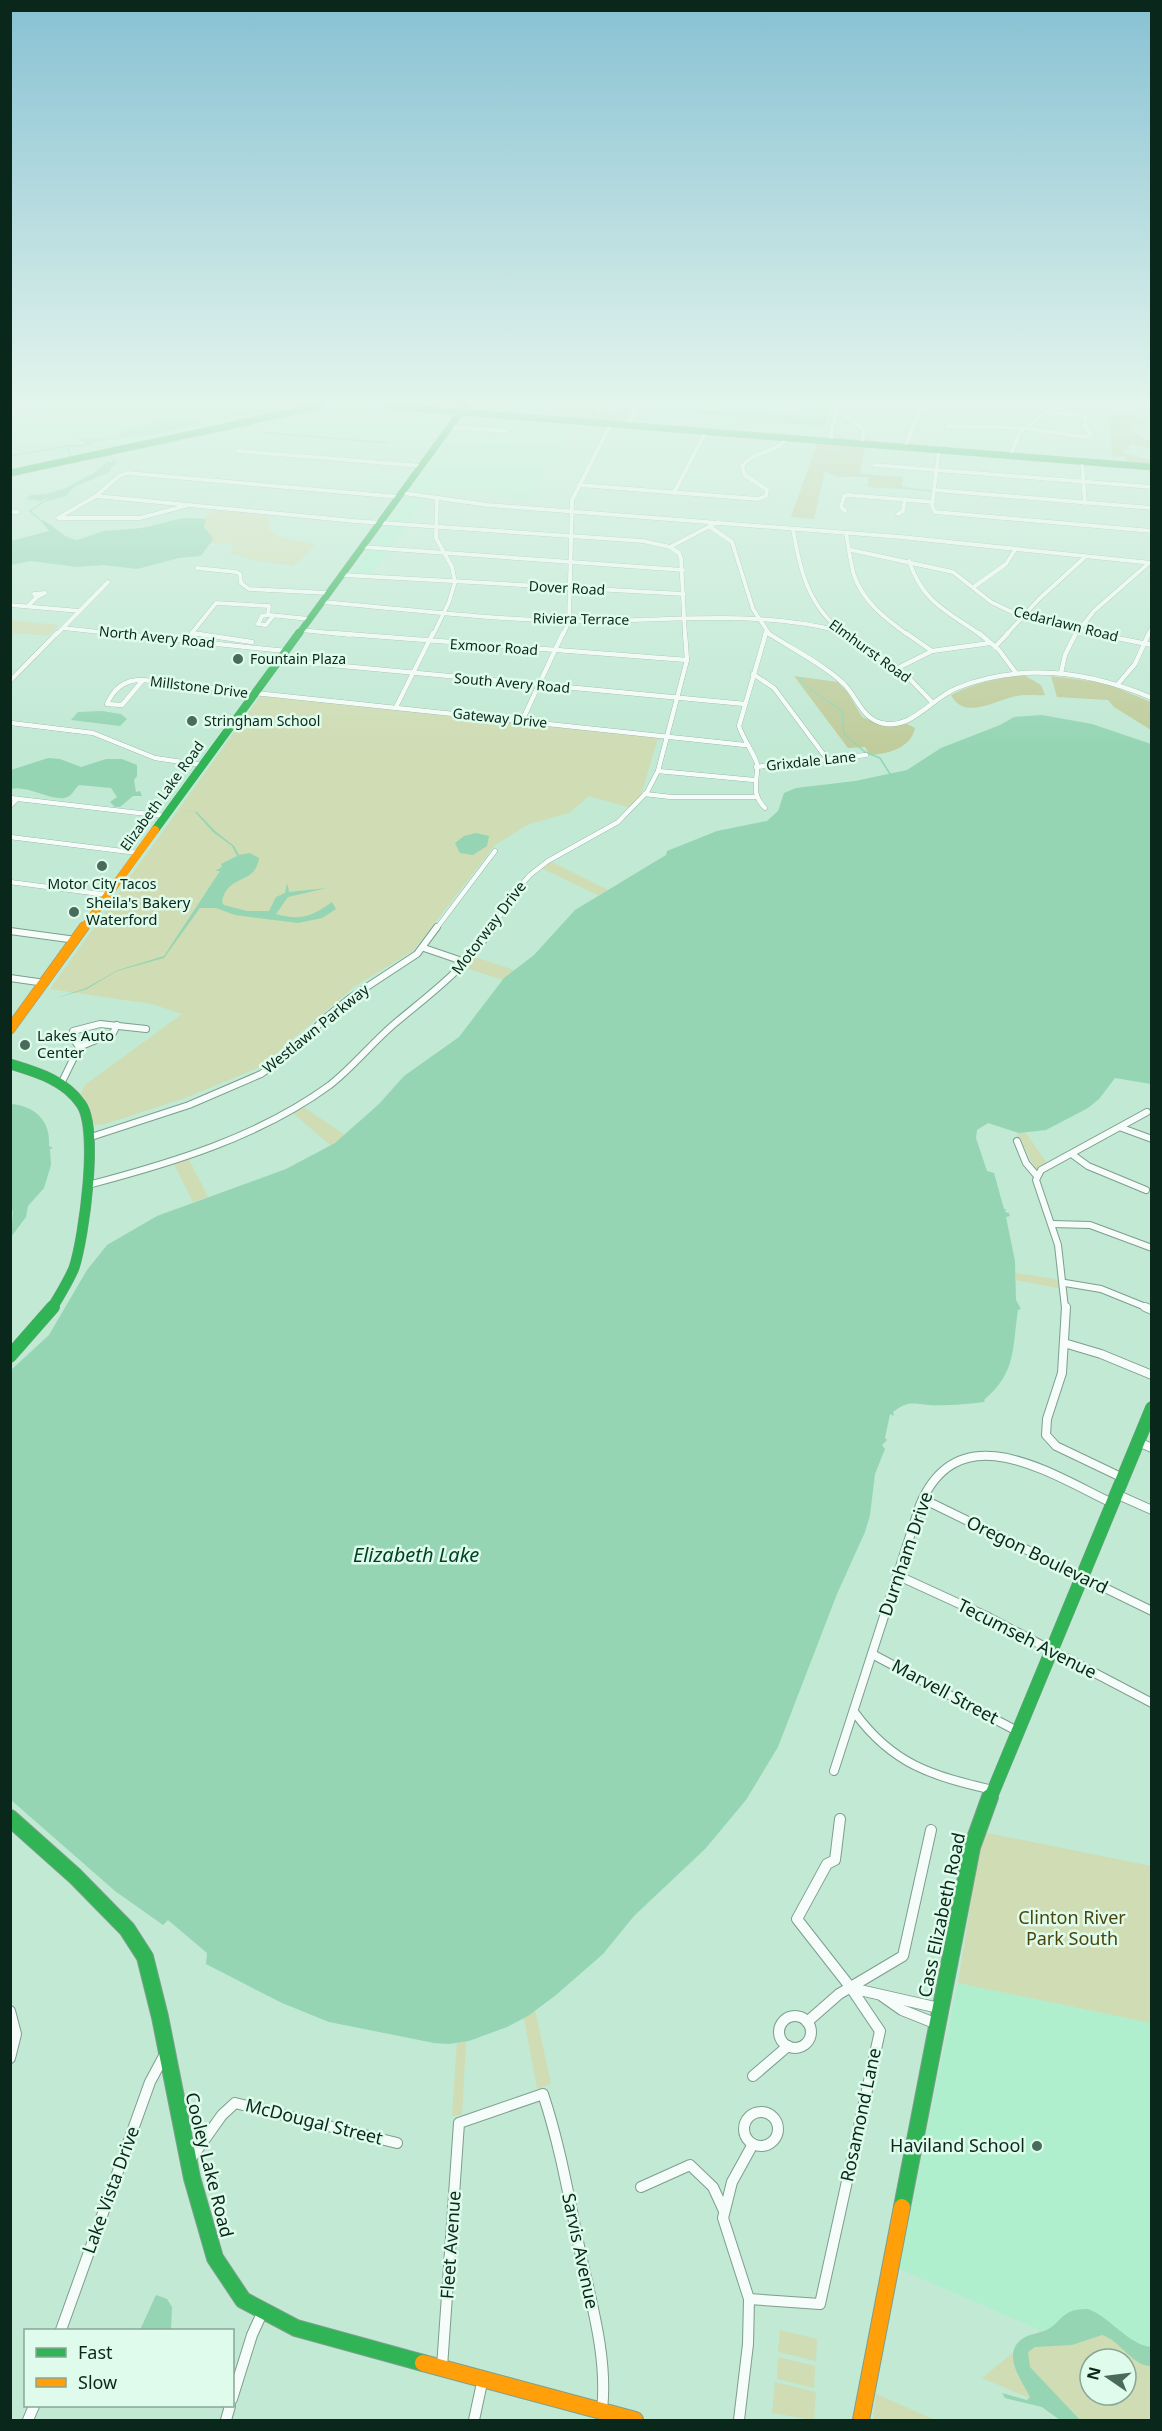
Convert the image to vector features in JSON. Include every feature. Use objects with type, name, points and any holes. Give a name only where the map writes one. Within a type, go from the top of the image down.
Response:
[{"type":"main road","name":"Elizabeth Lake Road","points":[[10,1029],[384,519]]},
{"type":"main road","points":[[10,1064],[70,1091],[86,1111],[88,1185],[87,1218],[82,1251],[72,1276],[44,1323],[10,1356]]},
{"type":"main road","name":"Cass Elizabeth Road","points":[[861,2421],[969,1856],[1017,1731],[1152,1408]]},
{"type":"main road","name":"Cooley Lake Road","points":[[10,1818],[75,1876],[127,1929],[145,1957],[188,2162],[215,2258],[243,2300],[296,2328],[483,2378],[597,2413],[636,2421]]},
{"type":"street","points":[[60,519],[82,519]]},
{"type":"street","points":[[340,519],[643,541],[670,547],[718,522]]},
{"type":"street","points":[[396,707],[444,613],[455,582],[452,567],[436,538],[435,519]]},
{"type":"street","points":[[522,721],[568,621],[572,519]]},
{"type":"street","points":[[694,519],[711,527],[732,542],[747,592],[766,632],[842,682],[849,688],[863,712],[872,719],[891,724],[907,721],[924,711],[932,702],[955,689],[981,680],[1016,673],[1061,673],[1117,685],[1152,698]]},
{"type":"street","points":[[697,519],[1150,563]]},
{"type":"street","points":[[1015,519],[1152,531]]},
{"type":"street","name":"Elmhurst Road","points":[[793,529],[797,566],[802,582],[810,598],[825,618],[839,632],[917,685],[932,702]]},
{"type":"street","points":[[846,532],[851,550],[853,572],[865,595],[887,619],[932,651]]},
{"type":"street","name":"Motorway Drive","points":[[88,1185],[212,1145],[258,1127],[296,1107],[331,1083],[387,1030],[430,998],[465,962],[492,929],[517,887],[549,860],[617,824],[634,809],[658,771],[687,660],[682,570],[679,553],[670,547]]},
{"type":"street","points":[[363,548],[682,570]]},
{"type":"street","name":"Cedarlawn Road","points":[[851,550],[953,572],[975,586],[983,597],[996,605],[1023,615],[1152,645]]},
{"type":"street","points":[[975,586],[1006,564],[1015,550]]},
{"type":"street","points":[[996,647],[1023,615],[1084,558]]},
{"type":"street","points":[[909,561],[913,578],[932,603],[996,647],[1016,673]]},
{"type":"street","points":[[1061,673],[1063,657],[1080,629],[1104,602],[1150,563]]},
{"type":"street","name":"Riviera Terrace","points":[[197,568],[236,572],[240,574],[241,583],[249,589],[306,593],[444,613],[568,621],[758,618],[815,623],[839,632]]},
{"type":"street","name":"Dover Road","points":[[342,575],[684,594]]},
{"type":"street","points":[[10,681],[108,582]]},
{"type":"street","points":[[28,606],[37,597]]},
{"type":"street","points":[[252,642],[191,634],[216,603],[269,606],[271,615],[309,619]]},
{"type":"street","points":[[10,605],[78,612]]},
{"type":"street","points":[[815,623],[825,618]]},
{"type":"street","points":[[1117,685],[1135,664],[1152,627]]},
{"type":"street","name":"North Avery Road","points":[[63,628],[282,656]]},
{"type":"street","name":"Exmoor Road","points":[[301,630],[429,642],[687,660]]},
{"type":"street","points":[[765,808],[754,797],[756,767],[754,755],[745,745],[739,726],[766,632]]},
{"type":"street","points":[[896,669],[932,651],[990,643]]},
{"type":"street","name":"South Avery Road","points":[[282,656],[413,674],[538,687],[745,704]]},
{"type":"street","points":[[753,674],[764,679],[774,688],[827,759]]},
{"type":"street","name":"Millstone Drive","points":[[143,680],[122,705],[107,704],[124,682],[143,680],[255,693]]},
{"type":"street","name":"Gateway Drive","points":[[255,693],[745,745]]},
{"type":"street","points":[[11,723],[93,733],[155,758],[202,765]]},
{"type":"street","name":"Grixdale Lane","points":[[756,767],[866,755]]},
{"type":"street","name":"Grixdale Lane","points":[[658,771],[754,780]]},
{"type":"street","points":[[645,794],[671,797],[754,797]]},
{"type":"street","points":[[10,806],[14,798],[165,816]]},
{"type":"street","points":[[10,837],[138,853]]},
{"type":"street","name":"Westlawn Parkway","points":[[88,1138],[189,1105],[261,1074],[297,1048],[323,1020],[350,998],[424,948],[495,851]]},
{"type":"street","points":[[10,882],[108,895]]},
{"type":"street","points":[[10,931],[76,940]]},
{"type":"street","points":[[424,948],[465,962]]},
{"type":"street","points":[[10,978],[45,983]]},
{"type":"street","points":[[60,1086],[79,1047],[113,1033],[117,1024]]},
{"type":"street","points":[[79,1047],[72,1037],[73,1031],[82,1027],[117,1024],[146,1029]]},
{"type":"street","points":[[1123,1478],[1056,1446],[1046,1435],[1047,1419],[1060,1384],[1064,1343],[1065,1283],[1052,1224],[1036,1182],[1041,1170],[1122,1128],[1148,1110]]},
{"type":"street","points":[[1122,1128],[1152,1139]]},
{"type":"street","points":[[1017,1141],[1028,1167],[1037,1176]]},
{"type":"street","points":[[1073,1155],[1088,1166],[1146,1190]]},
{"type":"street","points":[[1052,1224],[1090,1225],[1152,1248]]},
{"type":"street","points":[[1065,1283],[1098,1288],[1152,1310]]},
{"type":"street","points":[[1064,1343],[1101,1354],[1152,1376]]},
{"type":"street","points":[[1138,1442],[1152,1448]]},
{"type":"street","name":"Durnham Drive","points":[[834,1771],[855,1713],[872,1654],[901,1577],[923,1499],[935,1478],[944,1468],[960,1460],[988,1454],[1020,1462],[1152,1510]]},
{"type":"street","name":"Oregon Boulevard","points":[[923,1499],[1152,1611]]},
{"type":"street","name":"Tecumseh Avenue","points":[[901,1577],[986,1616],[1050,1652],[1152,1703]]},
{"type":"street","name":"Marvell Street","points":[[872,1654],[1017,1731]]},
{"type":"street","points":[[855,1713],[878,1744],[903,1761],[934,1774],[993,1790]]},
{"type":"street","name":"Rosamond Lane","points":[[749,2299],[820,2304],[880,2031],[851,1988],[797,1919],[827,1864],[835,1860],[840,1819]]},
{"type":"street","points":[[807,2022],[839,1994],[903,1956],[931,1830]]},
{"type":"street","points":[[851,1988],[882,1996],[905,1997],[940,2008]]},
{"type":"street","points":[[882,1996],[902,2010],[937,2024]]},
{"type":"street","points":[[10,2011],[16,2034],[10,2058]]},
{"type":"street","points":[[790,2016],[799,2016],[807,2022],[811,2037],[808,2044],[795,2049],[788,2046],[780,2034],[783,2021],[790,2016]]},
{"type":"street","points":[[753,2076],[788,2046]]},
{"type":"street","name":"Lake Vista Drive","points":[[61,2329],[150,2082],[158,2062],[166,2052]]},
{"type":"street","name":"Fleet Avenue","points":[[442,2367],[459,2123],[498,2111],[537,2094],[543,2094]]},
{"type":"street","name":"Sarvis Avenue","points":[[543,2094],[554,2126],[595,2321],[605,2385],[597,2413]]},
{"type":"street","name":"McDougal Street","points":[[188,2162],[203,2146],[224,2111],[235,2103],[397,2143]]},
{"type":"street","points":[[724,2211],[732,2182],[753,2144]]},
{"type":"street","points":[[641,2187],[690,2165],[713,2187],[724,2211],[728,2237],[749,2299],[748,2344],[739,2421]]},
{"type":"street","points":[[234,2393],[252,2335],[263,2311]]},
{"type":"street","points":[[474,2421],[483,2378]]},
{"type":"street","points":[[28,2421],[34,2407]]},
{"type":"shaded area","points":[[390,519],[411,519],[372,574],[352,573]]},
{"type":"shaded area","points":[[1024,675],[1041,685],[1045,695],[1016,696],[972,708],[957,703],[951,695],[987,682]]},
{"type":"shaded area","points":[[794,676],[838,682],[848,693],[862,717],[884,726],[907,724],[915,728],[913,735],[898,749],[884,753],[870,755],[865,747],[848,748]]},
{"type":"shaded area","points":[[1051,676],[1105,683],[1151,702],[1151,730],[1114,707],[1108,700],[1057,697]]},
{"type":"shaded area","name":"Haviland School","points":[[958,1983],[1151,2023],[1151,2348],[1054,2336],[897,2268]]},
{"type":"green space","points":[[200,519],[269,519],[270,530],[278,537],[316,545],[293,566],[250,559],[230,553],[233,543],[203,544],[189,526]]},
{"type":"green space","points":[[11,620],[59,625],[48,636],[15,633],[11,637]]},
{"type":"green space","points":[[260,696],[658,738],[640,799],[631,808],[589,796],[569,813],[529,824],[495,845],[413,951],[355,986],[260,1067],[185,1098],[105,1124],[94,1125],[80,1095],[85,1085],[182,1014],[152,1004],[50,989]]},
{"type":"green space","points":[[550,861],[608,890],[598,895],[541,868]]},
{"type":"green space","points":[[472,956],[514,970],[503,980],[463,967]]},
{"type":"green space","points":[[302,1106],[345,1135],[331,1146],[292,1112]]},
{"type":"green space","points":[[1017,1133],[1026,1133],[1048,1165],[1036,1170]]},
{"type":"green space","points":[[187,1156],[208,1197],[193,1202],[172,1160]]},
{"type":"green space","points":[[1016,1273],[1062,1280],[1063,1289],[1016,1280]]},
{"type":"green space","name":"Clinton River Park South","points":[[982,1832],[1151,1866],[1151,2023],[958,1983]]},
{"type":"green space","points":[[535,2010],[551,2084],[537,2089],[524,2018]]},
{"type":"green space","points":[[466,2042],[462,2115],[452,2116],[457,2043]]},
{"type":"green space","points":[[1092,2322],[1136,2347],[1078,2347],[1078,2407],[1138,2407],[1138,2348],[1151,2348],[1151,2420],[1060,2420],[1027,2397],[982,2378],[1041,2330],[1054,2336]]},
{"type":"green space","points":[[780,2330],[817,2339],[816,2361],[778,2352]]},
{"type":"green space","points":[[778,2357],[815,2366],[814,2388],[777,2379]]},
{"type":"green space","points":[[775,2382],[816,2392],[814,2420],[772,2413]]},
{"type":"green space","points":[[876,2394],[935,2420],[873,2420]]},
{"type":"water","points":[[39,519],[65,536],[77,540],[104,531],[142,528],[177,519],[206,519],[204,527],[213,539],[201,556],[179,558],[137,569],[103,565],[77,567],[31,561],[11,565],[11,541],[49,531]]},
{"type":"water","points":[[102,711],[121,714],[127,719],[120,726],[71,720],[78,712]]},
{"type":"water","name":"Elizabeth Lake","points":[[1042,715],[1092,724],[1151,744],[1151,1084],[1115,1078],[1099,1099],[1088,1108],[1046,1130],[1019,1133],[988,1123],[977,1130],[976,1138],[987,1171],[994,1173],[1005,1212],[1010,1216],[1006,1217],[1015,1261],[1016,1300],[1021,1309],[1018,1310],[1008,1369],[995,1390],[984,1400],[985,1402],[942,1405],[911,1404],[893,1412],[894,1416],[890,1414],[885,1438],[887,1440],[882,1445],[885,1449],[875,1474],[870,1515],[865,1532],[837,1594],[778,1747],[746,1800],[705,1849],[634,1916],[603,1954],[556,1995],[528,2016],[507,2027],[469,2041],[449,2044],[434,2043],[329,2022],[282,2003],[206,1964],[207,1953],[168,1920],[163,1925],[115,1891],[11,1800],[11,1370],[49,1335],[87,1270],[107,1245],[157,1216],[286,1169],[335,1143],[379,1104],[404,1076],[459,1037],[504,978],[534,955],[575,910],[666,855],[667,851],[717,831],[767,821],[778,811],[784,793],[796,788],[855,781],[907,770],[941,748],[1000,725],[1014,717]]},
{"type":"water","points":[[48,758],[60,759],[81,767],[106,759],[122,759],[137,765],[137,776],[134,780],[136,792],[140,791],[142,796],[133,796],[120,807],[115,807],[110,802],[117,797],[111,788],[79,785],[64,798],[26,789],[11,789],[11,770]]},
{"type":"water","points":[[180,810],[197,812],[215,831],[234,846],[239,855],[250,853],[259,858],[252,873],[229,887],[222,902],[224,905],[247,911],[269,911],[276,897],[285,893],[287,883],[289,892],[327,888],[288,897],[276,914],[292,917],[306,916],[332,902],[336,909],[322,918],[298,923],[235,915],[216,908],[200,908],[164,958],[117,971],[87,989],[53,999],[86,988],[118,970],[164,956],[220,871],[215,871],[222,867],[221,864],[237,856],[232,846],[213,832],[195,812]]},
{"type":"water","points":[[476,833],[489,836],[487,846],[473,855],[460,853],[455,843],[464,836]]},
{"type":"water","points":[[11,1104],[20,1105],[40,1116],[47,1129],[49,1146],[53,1148],[50,1149],[51,1165],[44,1188],[28,1206],[26,1217],[11,1237],[13,1211],[10,1208]]},
{"type":"water","points":[[156,2295],[167,2299],[172,2307],[171,2329],[140,2329]]},
{"type":"water","points":[[1079,2309],[1088,2309],[1096,2313],[1135,2341],[1151,2347],[1151,2366],[1138,2362],[1138,2347],[1120,2347],[1102,2335],[1072,2345],[1035,2347],[1028,2352],[1030,2367],[1080,2420],[1060,2420],[1042,2407],[1005,2398],[1002,2393],[1027,2400],[1030,2397],[1015,2368],[1013,2352],[1016,2345],[1025,2337],[1050,2328],[1067,2314]]},
{"type":"waterway","points":[[800,678],[803,684],[842,711],[844,734],[865,752],[880,758],[890,774]]},
{"type":"traffic: fast","points":[[155,830],[382,519]]},
{"type":"traffic: fast","points":[[10,1064],[49,1078],[67,1088],[85,1109],[89,1123],[84,1220],[73,1268],[64,1290],[50,1311],[33,1333],[10,1356]]},
{"type":"traffic: fast","points":[[902,2207],[972,1847],[993,1790],[1152,1408]]},
{"type":"traffic: fast","points":[[10,1818],[75,1876],[127,1929],[145,1957],[160,2017],[192,2178],[215,2258],[243,2300],[296,2328],[423,2363]]},
{"type":"traffic: slow","points":[[10,1029],[155,830]]},
{"type":"traffic: slow","points":[[861,2420],[902,2207]]},
{"type":"traffic: slow","points":[[423,2363],[635,2420]]},
{"type":"place","name":"Fountain Plaza","points":[[238,659]]},
{"type":"place","name":"Stringham School","points":[[192,721]]},
{"type":"place","name":"Motor City Tacos","points":[[102,866]]},
{"type":"place","name":"Sheila's Bakery Waterford","points":[[74,912]]},
{"type":"place","name":"Lakes Auto Center","points":[[25,1045]]},
{"type":"place","name":"Haviland School","points":[[1037,2146]]}]
